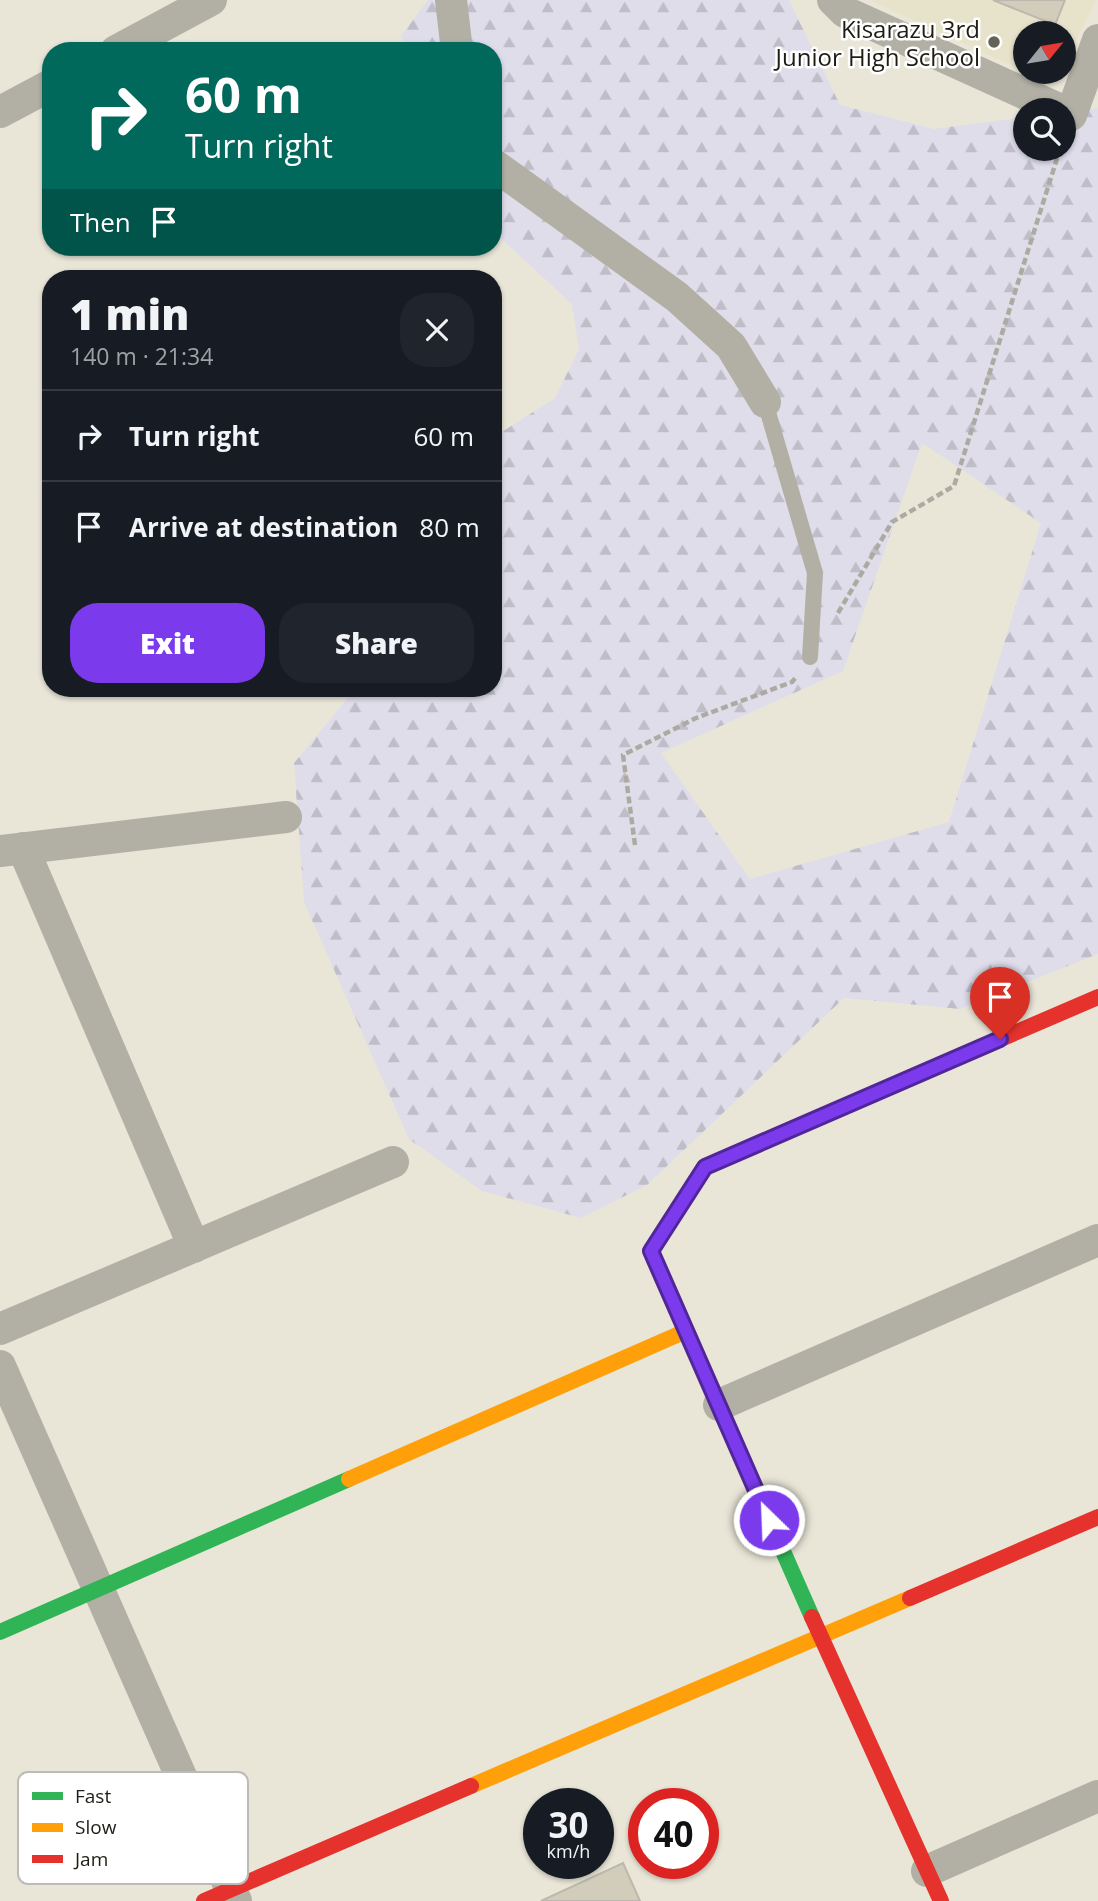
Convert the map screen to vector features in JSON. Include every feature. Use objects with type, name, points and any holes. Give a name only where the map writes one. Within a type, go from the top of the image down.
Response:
[{"type":"street","points":[[451,0],[456,42]]},
{"type":"street","points":[[833,0],[845,12],[1034,98]]},
{"type":"street","points":[[131,42],[194,4]]},
{"type":"street","points":[[1076,101],[1098,40]]},
{"type":"street","points":[[0,112],[42,90]]},
{"type":"street","points":[[502,171],[677,297],[705,321],[731,346],[765,402]]},
{"type":"street","points":[[194,1247],[11,850],[286,817]]},
{"type":"street","points":[[941,1901],[820,1636],[651,1251],[705,1167],[1098,997]]},
{"type":"street","points":[[0,1329],[393,1161]]},
{"type":"street","points":[[719,1405],[1098,1240]]},
{"type":"street","points":[[0,1632],[687,1331]]},
{"type":"street","points":[[0,1366],[98,1588],[172,1772]]},
{"type":"street","points":[[223,1897],[1098,1517]]},
{"type":"street","points":[[927,1871],[1098,1796]]},
{"type":"lane","points":[[765,402],[815,573],[810,657]]},
{"type":"path","points":[[970,436],[1056,161]]},
{"type":"shaded area","name":"Kisarazu 3rd Junior High School","points":[[870,0],[1096,0],[1076,41],[1076,21],[1013,21],[1013,66]]},
{"type":"green space","points":[[428,0],[789,0],[840,105],[934,129],[1013,119],[1013,161],[1076,161],[1076,111],[1098,108],[1098,954],[960,1009],[844,998],[647,1185],[581,1218],[482,1191],[409,1139],[304,902],[294,763],[349,697],[502,697],[502,432],[555,398],[579,349],[572,304],[502,239],[502,42],[403,42],[401,36]],"holes":[[[922,443],[1041,523],[949,822],[750,879],[661,753],[843,671]]]},
{"type":"building","points":[[993,0],[1065,0],[1057,21],[1045,21]]},
{"type":"building","points":[[623,1863],[640,1901],[541,1901],[588,1879],[614,1879],[614,1867]]},
{"type":"traffic: fast","points":[[700,1363],[812,1617]]},
{"type":"traffic: fast","points":[[0,1632],[349,1479]]},
{"type":"traffic: slow","points":[[700,1363],[651,1251],[705,1167],[834,1111]]},
{"type":"traffic: slow","points":[[349,1479],[686,1331]]},
{"type":"traffic: slow","points":[[471,1786],[910,1598]]},
{"type":"traffic: jam","points":[[834,1111],[1098,997]]},
{"type":"traffic: jam","points":[[910,1598],[1098,1517]]},
{"type":"traffic: jam","points":[[812,1617],[941,1901]]},
{"type":"traffic: jam","points":[[248,1882],[471,1786]]},
{"type":"traffic: jam","points":[[204,1901],[243,1884]]},
{"type":"place","name":"Kisarazu 3rd Junior High School","points":[[994,42]]},
{"type":"route","points":[[769,1520],[651,1251],[705,1167],[1000,1039]]}]
